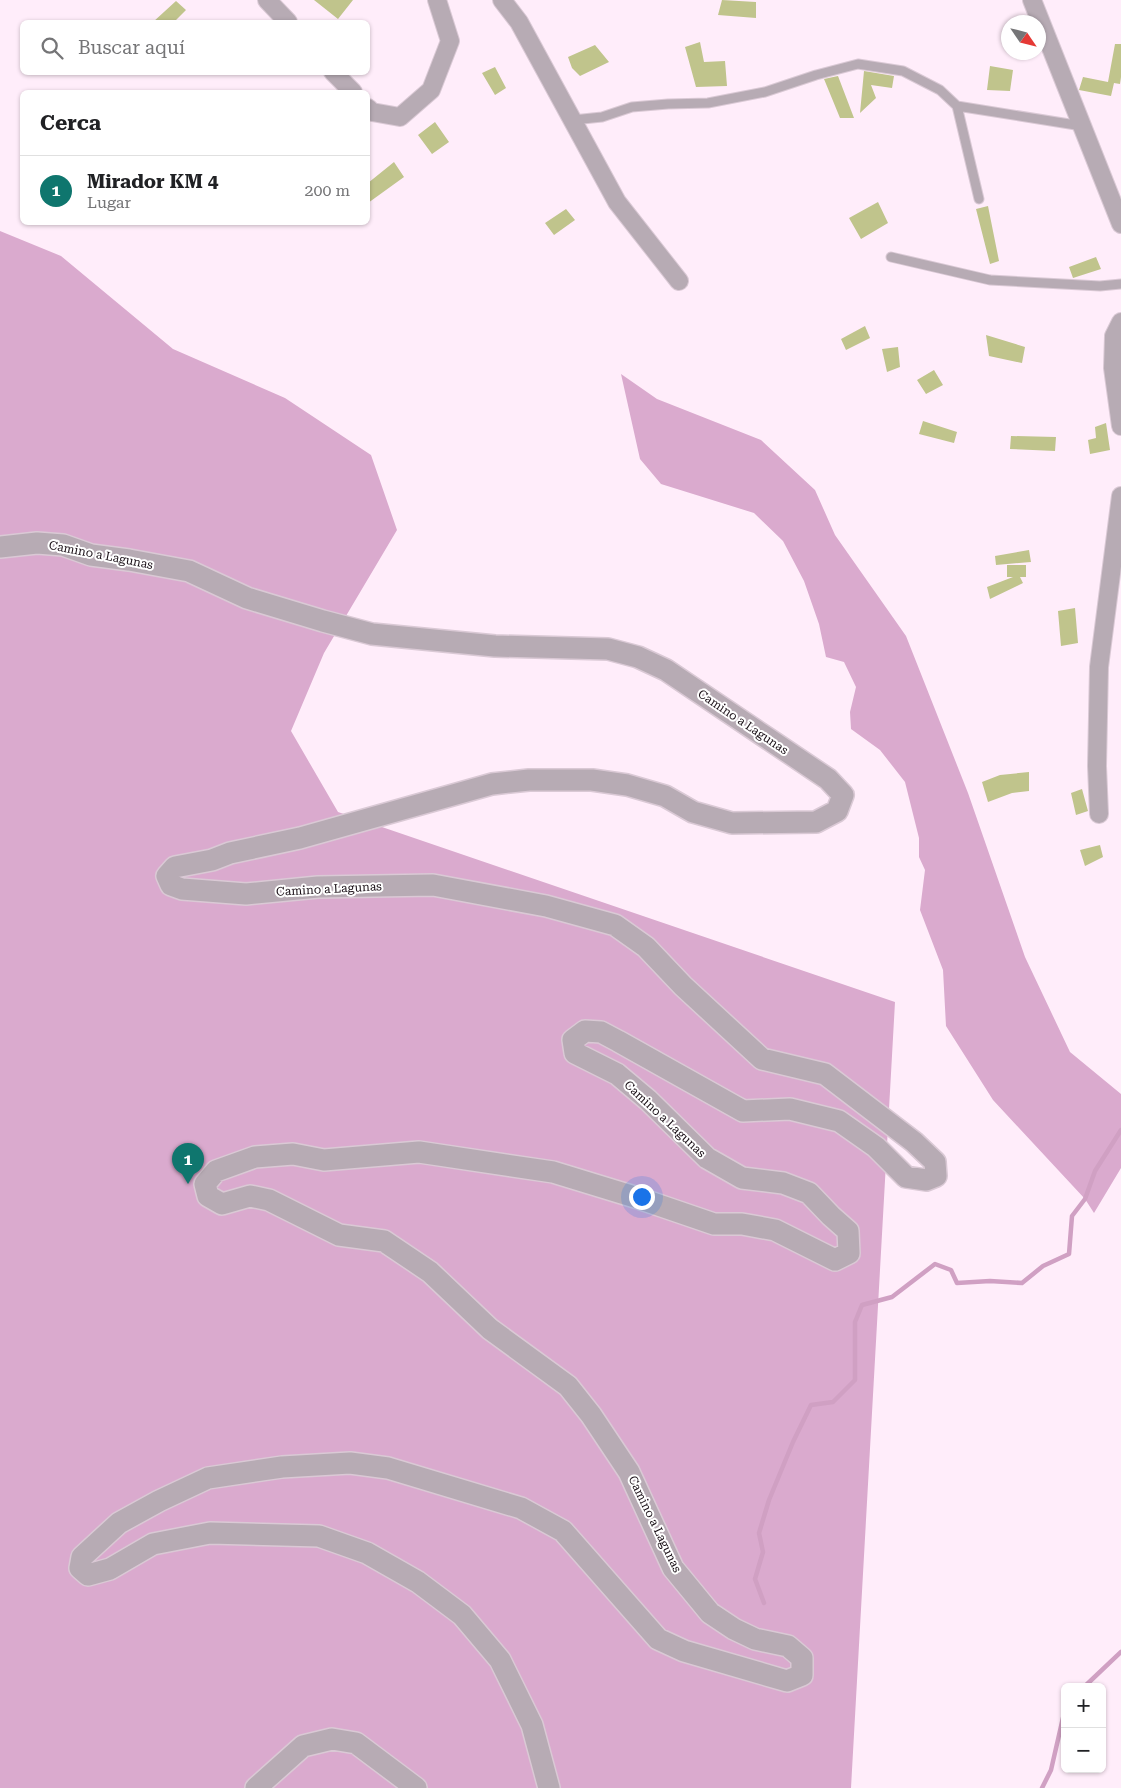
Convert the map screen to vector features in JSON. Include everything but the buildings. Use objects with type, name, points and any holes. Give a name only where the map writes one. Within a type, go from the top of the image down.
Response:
[{"type":"street","points":[[268,0],[286,20]]},
{"type":"street","points":[[370,110],[400,117],[431,90],[450,41],[437,0]]},
{"type":"street","points":[[502,0],[519,22],[617,202],[679,281]]},
{"type":"street","points":[[1032,0],[1121,224]]},
{"type":"street","points":[[336,75],[351,90]]},
{"type":"street","points":[[1121,322],[1114,336],[1113,368],[1121,426]]},
{"type":"street","points":[[1098,814],[1099,667],[1121,496]]},
{"type":"street","name":"Camino a Lagunas","points":[[0,548],[37,543],[63,545],[91,555],[189,571],[248,598],[372,634],[495,646],[608,649],[638,657],[666,670],[828,779],[842,795],[837,811],[816,822],[732,822],[693,812],[665,796],[627,785],[592,780],[529,780],[492,784],[440,797],[300,838],[212,860],[175,867],[167,876],[171,886],[182,889],[246,894],[318,887],[433,885],[546,906],[615,925],[646,947],[683,986],[762,1059],[825,1074],[914,1142],[934,1162],[936,1176],[926,1180],[906,1177],[876,1147],[839,1121],[790,1110],[744,1110],[601,1032],[585,1031],[573,1040],[575,1053],[617,1074],[648,1100],[707,1158],[742,1178],[783,1183],[810,1193],[848,1231],[849,1253],[835,1260],[775,1230],[742,1224],[714,1224],[553,1172],[419,1152],[324,1160],[293,1154],[255,1157],[216,1172],[205,1184],[208,1196],[222,1204],[250,1196],[269,1200],[339,1235],[384,1241],[430,1272],[490,1329],[568,1386],[629,1472],[673,1568],[710,1613],[734,1629],[755,1639],[788,1646],[802,1658],[802,1675],[787,1680],[684,1651],[658,1639],[563,1531],[521,1508],[388,1468],[350,1463],[282,1467],[208,1478],[159,1501],[119,1523],[82,1557],[80,1568],[88,1575],[110,1569],[153,1544],[210,1533],[319,1536],[367,1553],[418,1582],[462,1615],[500,1660],[532,1725],[548,1788]]},
{"type":"street","points":[[256,1788],[303,1746],[332,1739],[356,1743],[416,1788]]},
{"type":"lane","points":[[573,120],[602,117],[632,107],[708,103],[756,94],[858,64],[903,71],[940,90],[957,106],[979,199]]},
{"type":"lane","points":[[957,106],[1082,126]]},
{"type":"lane","points":[[891,257],[990,280],[1100,286],[1121,284]]},
{"type":"shaded area","points":[[0,231],[61,256],[173,349],[285,398],[371,455],[397,530],[324,653],[291,731],[338,812],[895,1002],[851,1788],[0,1788]]},
{"type":"shaded area","points":[[621,374],[657,399],[761,440],[815,490],[835,535],[906,636],[968,793],[1025,957],[1070,1052],[1121,1094],[1121,1168],[1094,1213],[1085,1199],[993,1100],[946,1026],[943,970],[920,910],[925,870],[919,857],[919,838],[905,782],[880,750],[851,729],[850,712],[856,687],[844,662],[826,657],[819,624],[804,581],[783,541],[754,513],[661,484],[640,459]]},
{"type":"waterway","points":[[764,1603],[755,1579],[763,1552],[759,1533],[769,1500],[793,1442],[811,1405],[833,1402],[855,1380],[855,1322],[862,1305],[892,1297],[935,1264],[951,1270],[957,1283],[990,1281],[1022,1283],[1043,1266],[1069,1254],[1072,1216],[1085,1199],[1095,1171],[1121,1130]]},
{"type":"waterway","points":[[1088,1683],[1121,1652]]},
{"type":"waterway","points":[[1042,1788],[1051,1770],[1061,1726]]},
{"type":"place","name":"Mirador KM 4","points":[[188,1184]]}]
